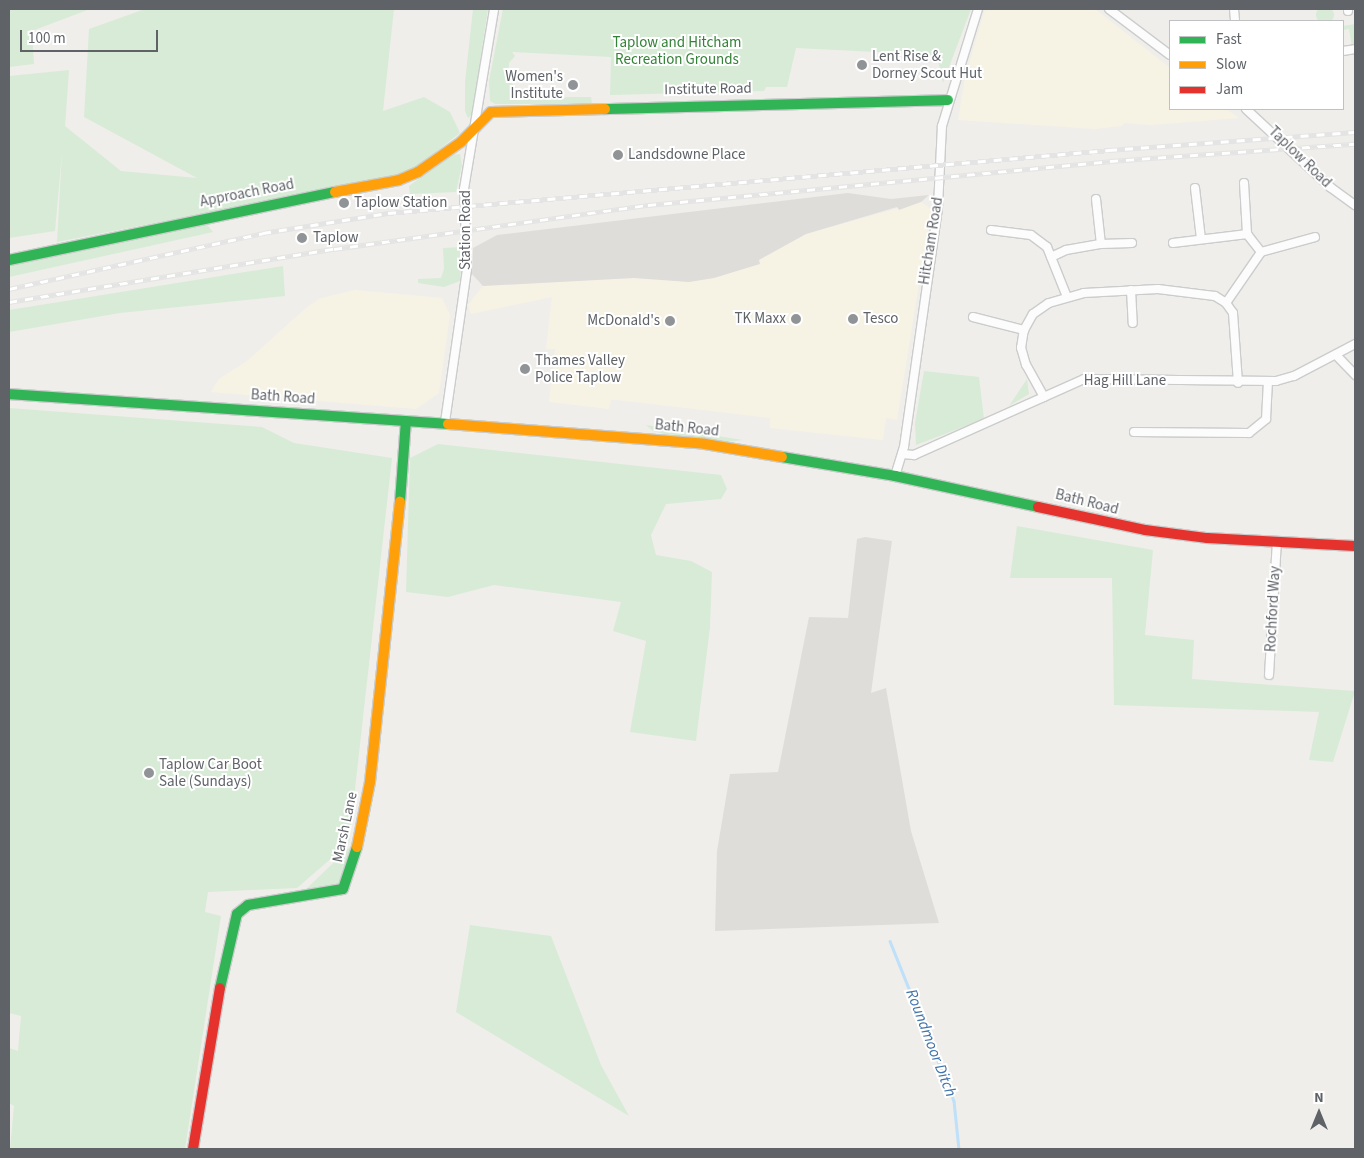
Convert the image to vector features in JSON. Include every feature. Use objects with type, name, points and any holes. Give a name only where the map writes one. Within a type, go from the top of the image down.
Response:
[{"type":"street","name":"Station Road","points":[[445,422],[467,269],[464,195],[494,9]]},
{"type":"street","name":"Hitcham Road","points":[[895,476],[902,454],[938,206],[940,132],[948,100],[978,9]]},
{"type":"street","points":[[1109,9],[1169,54]]},
{"type":"street","name":"Institute Road","points":[[475,126],[491,112],[513,110],[948,100]]},
{"type":"street","name":"Taplow Road","points":[[1247,110],[1330,187],[1355,205]]},
{"type":"street","name":"Approach Road","points":[[9,260],[208,216],[399,180],[418,172],[457,145],[475,126]]},
{"type":"street","points":[[1244,183],[1248,234],[1261,252]]},
{"type":"street","points":[[1195,188],[1201,239]]},
{"type":"street","points":[[1096,199],[1101,244]]},
{"type":"street","points":[[991,230],[1031,236],[1047,247],[1067,297]]},
{"type":"street","points":[[1173,243],[1248,234]]},
{"type":"street","points":[[1226,303],[1261,252],[1315,237]]},
{"type":"street","points":[[1051,257],[1066,250],[1101,244],[1132,243]]},
{"type":"street","points":[[1131,290],[1133,323]]},
{"type":"street","points":[[1044,397],[1023,356],[1021,348],[1024,330],[1033,314],[1067,297],[1131,290],[1199,292],[1226,303],[1234,313],[1237,328],[1238,383]]},
{"type":"street","points":[[973,316],[1024,330]]},
{"type":"street","name":"Hag Hill Lane","points":[[902,454],[914,454],[1084,379],[1268,382],[1294,376],[1355,344]]},
{"type":"street","points":[[1336,355],[1355,375]]},
{"type":"street","points":[[1134,432],[1249,433],[1266,419],[1268,382]]},
{"type":"street","name":"Bath Road","points":[[9,394],[406,421],[445,422],[705,444],[895,476],[1145,530],[1277,542],[1355,546]]},
{"type":"street","name":"Marsh Lane","points":[[193,1149],[216,1008],[237,914],[248,906],[343,889],[356,853],[370,782],[395,570],[406,421]]},
{"type":"street","name":"Rochford Way","points":[[1269,675],[1277,542]]},
{"type":"shaded area","points":[[985,9],[1095,9],[1169,67],[1169,110],[1227,110],[1239,118],[1151,125],[1124,123],[1122,126],[1095,129],[958,120],[965,78]]},
{"type":"shaded area","points":[[848,193],[891,199],[929,195],[921,202],[899,210],[897,207],[806,234],[759,260],[760,264],[714,278],[689,282],[634,278],[483,286],[472,274],[473,248],[497,235]]},
{"type":"shaded area","points":[[921,202],[931,209],[897,420],[886,418],[883,440],[770,428],[770,418],[618,400],[611,400],[609,409],[549,402],[555,349],[546,349],[552,297],[471,314],[468,305],[483,286],[634,278],[689,282],[714,278],[760,263],[758,260],[806,234]]},
{"type":"shaded area","points":[[355,290],[442,298],[450,315],[439,393],[416,409],[211,392],[219,379],[247,361],[306,308],[321,298]]},
{"type":"shaded area","points":[[865,537],[892,541],[871,693],[886,688],[911,831],[939,923],[715,931],[717,851],[730,774],[778,772],[809,617],[848,618],[857,539]]},
{"type":"green space","points":[[1325,6],[1333,12],[1332,20],[1318,20],[1316,15],[1319,9]]},
{"type":"green space","points":[[9,9],[90,9],[32,31],[34,64],[9,67]]},
{"type":"green space","points":[[145,9],[394,9],[383,111],[424,97],[450,112],[460,133],[416,167],[395,176],[57,242],[62,153],[55,231],[9,238],[9,76],[69,70],[65,126],[121,171],[197,178],[84,117],[89,29]]},
{"type":"green space","points":[[473,9],[488,9],[472,115],[468,118],[465,111],[465,82]]},
{"type":"green space","name":"Taplow and Hitcham Recreation Grounds","points":[[503,9],[971,9],[943,83],[937,55],[796,48],[787,87],[766,87],[764,91],[610,95],[611,57],[512,52],[515,56],[509,63],[508,80],[519,90],[550,97],[591,97],[592,104],[495,104],[490,101],[489,81]]},
{"type":"green space","points":[[1355,24],[1355,47],[1352,47],[1349,29],[1344,30],[1344,26]]},
{"type":"green space","points":[[460,154],[462,165],[456,192],[410,194],[409,186],[451,155]]},
{"type":"green space","points":[[204,221],[213,232],[9,277],[9,266]]},
{"type":"green space","points":[[463,247],[460,281],[444,287],[418,283],[418,279],[441,278],[444,269],[443,248]]},
{"type":"green space","points":[[283,266],[285,296],[120,313],[9,332],[9,310]]},
{"type":"green space","points":[[924,371],[979,377],[984,419],[916,445],[915,423]]},
{"type":"green space","points":[[1027,379],[1029,394],[1009,406]]},
{"type":"green space","points":[[9,408],[262,427],[294,443],[392,458],[349,843],[297,888],[208,892],[205,912],[221,916],[185,1149],[10,1149],[14,1106],[9,1103],[9,1048],[18,1051],[21,1016],[9,1013]]},
{"type":"green space","points":[[646,425],[743,440],[727,442],[672,436],[653,431]]},
{"type":"green space","points":[[438,444],[721,475],[727,489],[721,499],[666,504],[651,535],[656,555],[691,561],[712,572],[710,627],[696,741],[630,732],[646,641],[613,631],[621,602],[494,585],[448,597],[406,592],[410,458]]},
{"type":"green space","points":[[1017,526],[1153,550],[1145,635],[1194,640],[1192,679],[1355,691],[1333,762],[1309,760],[1319,712],[1114,705],[1112,578],[1010,578]]},
{"type":"green space","points":[[354,843],[341,881],[332,889],[302,893]]},
{"type":"green space","points":[[470,925],[551,936],[601,1065],[629,1116],[456,1012]]},
{"type":"waterway","name":"Roundmoor Ditch","points":[[890,941],[954,1101],[959,1149]]},
{"type":"railway","points":[[9,289],[263,233],[388,213],[1109,150],[1355,132]]},
{"type":"railway","points":[[9,302],[334,249],[648,205],[1110,161],[1355,144]]},
{"type":"traffic: fast","points":[[605,109],[948,100]]},
{"type":"traffic: fast","points":[[9,260],[335,192]]},
{"type":"traffic: fast","points":[[9,394],[448,424]]},
{"type":"traffic: fast","points":[[400,502],[406,421]]},
{"type":"traffic: fast","points":[[782,457],[895,476],[1038,507]]},
{"type":"traffic: fast","points":[[220,988],[237,914],[248,905],[343,889],[357,847]]},
{"type":"traffic: slow","points":[[335,192],[399,180],[418,172],[461,142],[491,112],[605,109]]},
{"type":"traffic: slow","points":[[448,424],[705,444],[782,457]]},
{"type":"traffic: slow","points":[[357,847],[370,782],[400,502]]},
{"type":"traffic: jam","points":[[1038,507],[1145,530],[1207,538],[1355,546]]},
{"type":"traffic: jam","points":[[193,1149],[220,988]]},
{"type":"place","name":"Lent Rise & Dorney Scout Hut","points":[[862,65]]},
{"type":"place","name":"Women's Institute","points":[[573,85]]},
{"type":"place","name":"Landsdowne Place","points":[[618,155]]},
{"type":"place","name":"Taplow Station","points":[[344,203]]},
{"type":"place","name":"Taplow","points":[[302,238]]},
{"type":"place","name":"TK Maxx","points":[[796,319]]},
{"type":"place","name":"Tesco","points":[[853,319]]},
{"type":"place","name":"McDonald's","points":[[670,321]]},
{"type":"place","name":"Thames Valley Police Taplow","points":[[525,369]]},
{"type":"place","name":"Taplow Car Boot Sale (Sundays)","points":[[149,773]]}]
